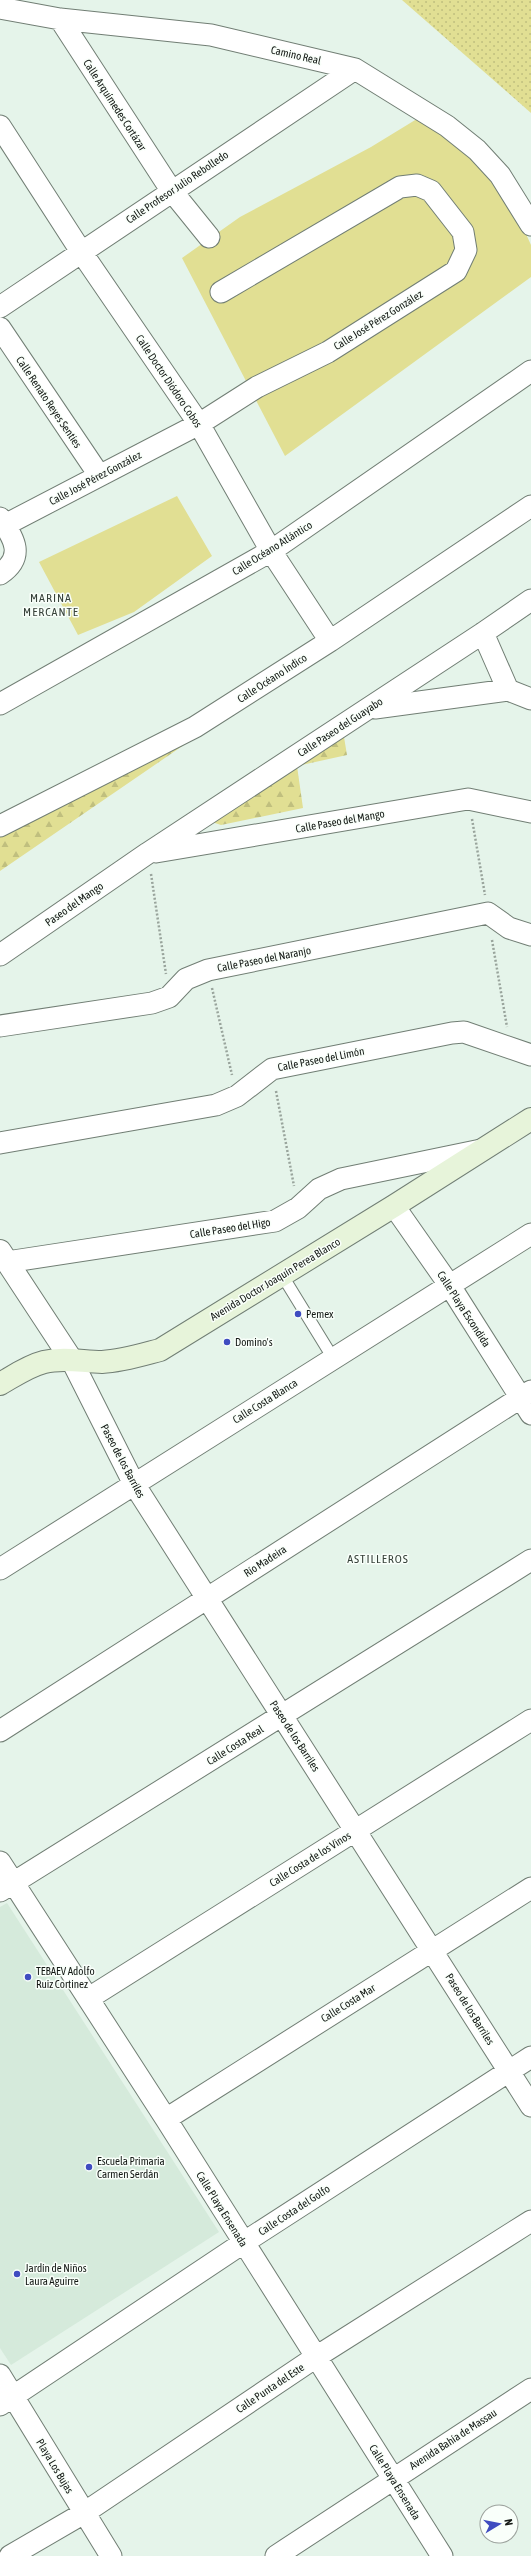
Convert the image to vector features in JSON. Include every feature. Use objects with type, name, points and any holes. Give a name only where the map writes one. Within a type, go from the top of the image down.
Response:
[{"type":"main road","name":"Avenida Doctor Joaquín Perea Blanco","points":[[0,1384],[20,1372],[44,1362],[71,1359],[102,1362],[130,1358],[160,1350],[487,1149],[531,1119]]},
{"type":"street","name":"Camino Real","points":[[0,8],[60,19],[211,35],[355,69],[447,126],[476,150],[500,175],[531,225]]},
{"type":"street","name":"Calle Arquímedes Cortázar","points":[[60,19],[171,190],[208,237]]},
{"type":"street","name":"Calle Profesor Julio Rebolledo","points":[[0,307],[82,253],[171,190],[355,69]]},
{"type":"street","name":"Calle Doctor Diódoro Cobos","points":[[0,126],[82,253],[199,424],[271,551],[330,641]]},
{"type":"street","name":"Calle José Pérez González","points":[[2,521],[99,475],[199,424],[257,387],[328,352],[456,271],[466,250],[463,232],[431,191],[417,185],[400,187],[221,292]]},
{"type":"street","name":"Calle Renato Reyes Senties","points":[[0,328],[99,475]]},
{"type":"street","name":"Calle Océano Atlántico","points":[[0,704],[271,551],[531,371]]},
{"type":"street","name":"Calle Océano Índico","points":[[0,826],[195,726],[330,641],[531,506]]},
{"type":"street","points":[[2,521],[16,548],[7,568]]},
{"type":"street","name":"Calle Paseo del Guayabo","points":[[148,853],[531,600]]},
{"type":"street","points":[[483,633],[508,690]]},
{"type":"street","points":[[368,708],[508,690],[531,699]]},
{"type":"street","name":"Calle Paseo del Mango","points":[[148,853],[468,799],[531,812]]},
{"type":"street","name":"Paseo del Mango","points":[[0,955],[148,853]]},
{"type":"street","points":[[488,913],[509,928],[531,935]]},
{"type":"street","name":"Calle Paseo del Naranjo","points":[[0,1026],[152,1003],[169,997],[186,979],[208,970],[488,913]]},
{"type":"street","name":"Calle Paseo del Limón","points":[[0,1143],[216,1105],[238,1096],[272,1069],[464,1032],[531,1055]]},
{"type":"street","name":"Calle Paseo del Higo","points":[[4,1256],[275,1221],[298,1208],[319,1189],[341,1179],[487,1149]]},
{"type":"street","name":"Calle Playa Escondida","points":[[394,1206],[528,1401]]},
{"type":"street","name":"Calle Costa Blanca","points":[[0,1568],[531,1234]]},
{"type":"street","points":[[4,1256],[71,1359]]},
{"type":"street","name":"Paseo de los Barriles","points":[[71,1359],[134,1484],[206,1599],[433,1950],[531,2106]]},
{"type":"street","name":"Río Madeira","points":[[0,1731],[206,1599],[528,1401]]},
{"type":"street","name":"Calle Costa Real","points":[[6,1887],[531,1560]]},
{"type":"street","name":"Calle Costa de los Vinos","points":[[88,1998],[531,1720]]},
{"type":"street","name":"Calle Playa Ensenada","points":[[0,1862],[6,1887],[88,1998],[442,2556]]},
{"type":"street","name":"Calle Costa Mar","points":[[166,2119],[531,1888]]},
{"type":"street","name":"Calle Costa del Golfo","points":[[7,2401],[243,2243],[531,2057]]},
{"type":"street","name":"Calle Punta del Este","points":[[10,2556],[84,2513],[316,2357],[531,2221]]},
{"type":"street","name":"Playa Los Bujas","points":[[0,2376],[7,2401],[84,2513],[111,2556]]},
{"type":"street","name":"Avenida Bahía de Massau","points":[[276,2556],[392,2478],[531,2389]]},
{"type":"lane","points":[[282,1275],[333,1358]]},
{"type":"path","points":[[468,799],[511,1048]]},
{"type":"path","points":[[148,853],[169,997]]},
{"type":"path","points":[[208,970],[238,1096]]},
{"type":"path","points":[[272,1069],[298,1208]]},
{"type":"shaded area","name":"Escuela Primaria Carmen Serdán","points":[[7,1903],[219,2232],[11,2365],[0,2348],[0,1907]]},
{"type":"green space","points":[[402,0],[531,0],[531,113]]},
{"type":"green space","points":[[425,114],[501,179],[531,245],[531,277],[285,456],[182,258],[240,217],[371,147]]},
{"type":"green space","points":[[177,496],[212,556],[134,612],[78,635],[39,562]]},
{"type":"green space","points":[[341,719],[347,755],[297,766],[303,808],[221,825],[212,822]]},
{"type":"green space","points":[[197,736],[0,871],[0,821]]},
{"type":"place","name":"Pemex","points":[[298,1314]]},
{"type":"place","name":"Domino's","points":[[227,1342]]},
{"type":"place","name":"TEBAEV Adolfo Ruiz Cortinez","points":[[28,1977]]},
{"type":"place","name":"Escuela Primaria Carmen Serdán","points":[[89,2167]]},
{"type":"place","name":"Jardín de Niños Laura Aguirre","points":[[17,2274]]},
{"type":"district","name":"MARINA MERCANTE","points":[[51,605]]},
{"type":"district","name":"ASTILLEROS","points":[[378,1559]]}]
